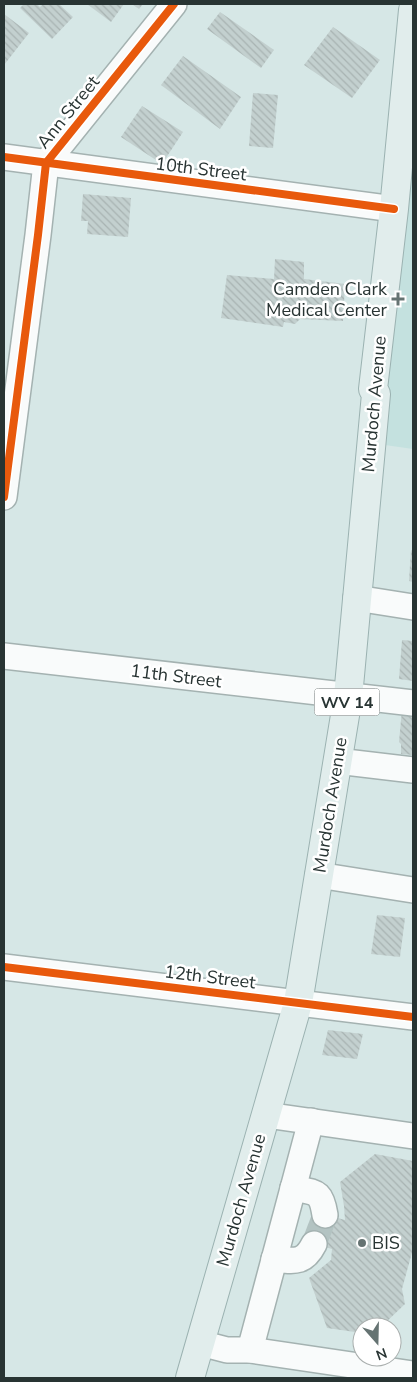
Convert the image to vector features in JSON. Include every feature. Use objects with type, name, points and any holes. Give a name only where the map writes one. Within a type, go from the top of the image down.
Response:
[{"type":"main road","name":"Murdoch Avenue","points":[[190,1378],[298,1003],[348,697],[376,394],[373,389],[394,209],[413,10]]},
{"type":"street","name":"Ann Street","points":[[4,497],[46,164],[174,4]]},
{"type":"street","name":"10th Street","points":[[4,157],[394,209]]},
{"type":"street","points":[[356,598],[413,607]]},
{"type":"street","name":"11th Street","points":[[4,656],[413,703]]},
{"type":"street","points":[[337,761],[413,770]]},
{"type":"street","points":[[318,875],[413,890]]},
{"type":"street","name":"12th Street","points":[[4,967],[413,1017]]},
{"type":"street","points":[[266,1115],[413,1136]]},
{"type":"street","points":[[250,1350],[311,1121]]},
{"type":"street","points":[[293,1188],[316,1193],[323,1201],[325,1215]]},
{"type":"street","points":[[274,1260],[295,1261],[308,1255],[314,1244]]},
{"type":"street","points":[[200,1343],[228,1350],[250,1350],[413,1374]]},
{"type":"shaded area","name":"Camden Clark Medical Center","points":[[413,10],[413,449],[371,443]]},
{"type":"building","points":[[24,4],[37,4],[40,7],[43,4],[59,4],[73,17],[52,39],[20,8]]},
{"type":"building","points":[[87,4],[124,4],[111,22]]},
{"type":"building","points":[[132,4],[143,4],[139,9]]},
{"type":"building","points":[[220,12],[274,50],[261,68],[207,29]]},
{"type":"building","points":[[4,14],[29,33],[4,65]]},
{"type":"building","points":[[333,27],[380,60],[352,98],[304,65]]},
{"type":"building","points":[[183,56],[241,97],[220,129],[161,85]]},
{"type":"building","points":[[253,93],[278,95],[273,148],[249,146]]},
{"type":"building","points":[[142,106],[183,132],[162,164],[121,137]]},
{"type":"building","points":[[83,194],[131,198],[128,237],[87,234],[88,221],[81,221]]},
{"type":"building","points":[[275,259],[304,262],[304,279],[345,284],[343,321],[300,319],[295,324],[284,322],[283,327],[221,318],[227,275],[274,279]]},
{"type":"building","points":[[411,550],[413,551],[413,582],[409,581]]},
{"type":"building","points":[[402,640],[413,641],[413,681],[399,679]]},
{"type":"building","points":[[402,709],[413,710],[413,755],[401,754],[401,744],[399,742]]},
{"type":"building","points":[[377,915],[405,918],[400,957],[371,954]]},
{"type":"building","points":[[328,1030],[363,1034],[357,1059],[322,1055]]},
{"type":"building","name":"BIS","points":[[375,1154],[413,1161],[413,1249],[402,1289],[405,1304],[391,1317],[352,1317],[352,1332],[327,1328],[309,1278],[331,1260],[332,1249],[306,1242],[315,1212],[345,1220],[340,1182]]},
{"type":"tunnel","points":[[314,1244],[325,1215]]},
{"type":"cycle path","points":[[4,497],[46,163],[174,4]]},
{"type":"cycle path","points":[[4,157],[394,209]]},
{"type":"cycle path","points":[[4,967],[413,1017]]},
{"type":"place","name":"Camden Clark Medical Center","points":[[398,299]]},
{"type":"place","name":"BIS","points":[[362,1243]]}]
